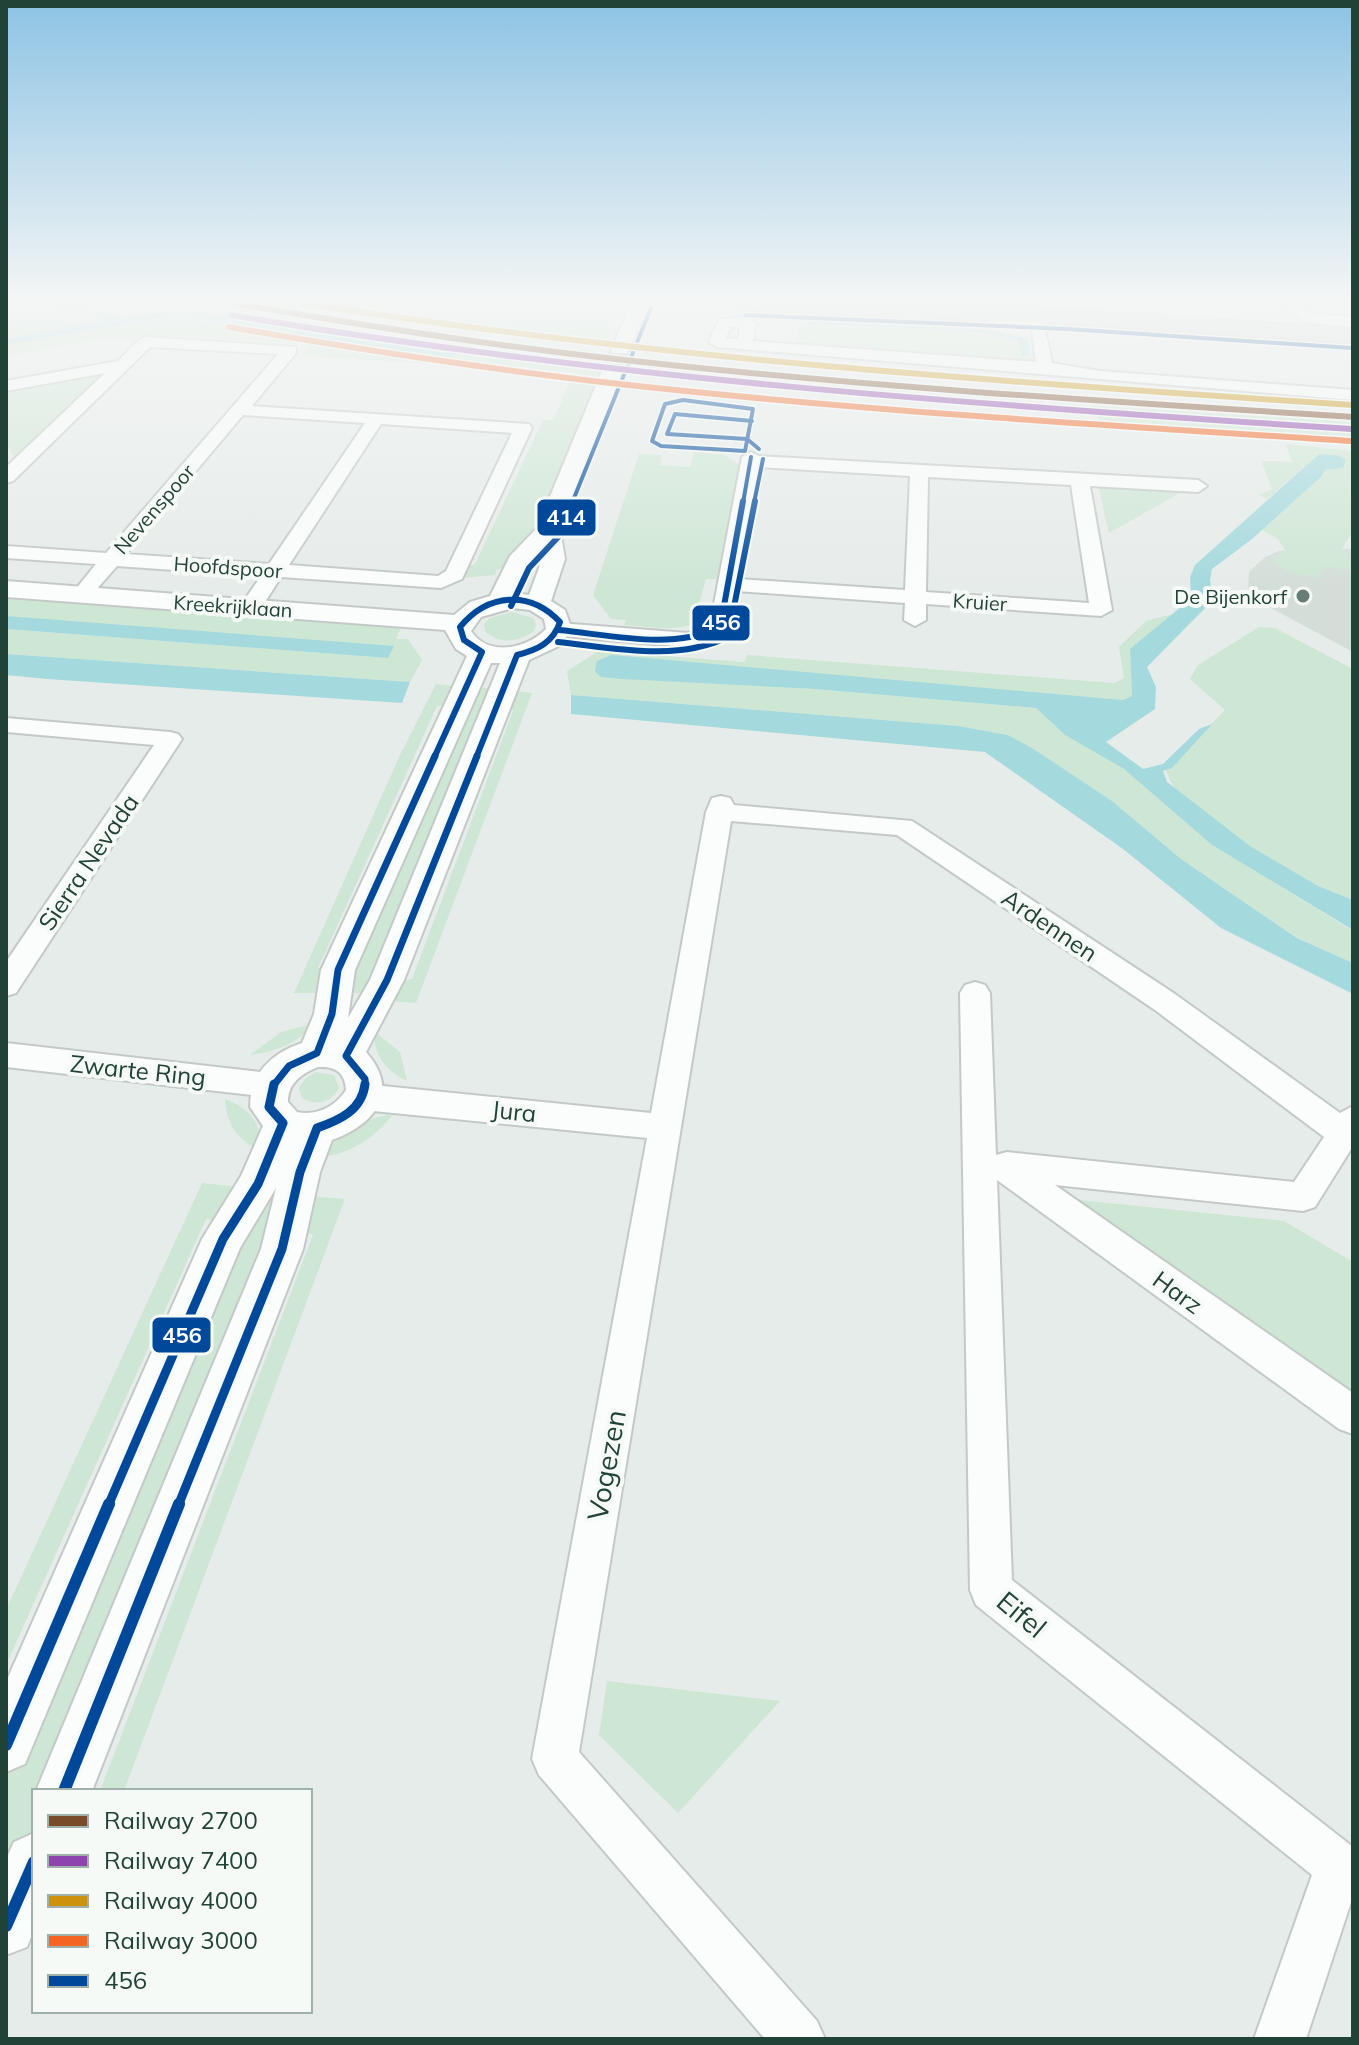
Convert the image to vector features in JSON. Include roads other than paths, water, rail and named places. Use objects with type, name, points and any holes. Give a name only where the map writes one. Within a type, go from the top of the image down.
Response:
[{"type":"street","points":[[7,471],[87,398]]},
{"type":"street","name":"Nevenspoor","points":[[81,595],[250,398]]},
{"type":"street","points":[[500,601],[519,561],[548,530],[601,398]]},
{"type":"street","points":[[240,410],[376,419],[250,608]]},
{"type":"street","name":"Hoofdspoor","points":[[6,552],[441,582],[450,579],[455,575],[523,428],[376,419]]},
{"type":"street","points":[[559,630],[677,640],[699,639],[720,628],[751,459],[1198,486]]},
{"type":"street","points":[[915,620],[919,471]]},
{"type":"street","name":"Kruier","points":[[727,584],[1101,610],[1080,480]]},
{"type":"street","points":[[537,604],[546,585],[554,552],[548,530]]},
{"type":"street","name":"Kreekrijklaan","points":[[6,589],[460,623]]},
{"type":"street","points":[[500,601],[537,604],[556,615],[559,630],[545,646],[517,655],[482,652],[461,640],[458,631],[460,623],[475,609],[500,601]]},
{"type":"street","points":[[331,1055],[338,970],[482,652]]},
{"type":"street","points":[[331,1055],[387,980],[517,655]]},
{"type":"street","name":"Sierra Nevada","points":[[6,725],[170,739],[6,985]]},
{"type":"street","name":"Ardennen","points":[[720,808],[903,827],[1348,1126]]},
{"type":"street","name":"Vogezen","points":[[720,808],[555,1759],[799,2039]]},
{"type":"street","name":"Eifel","points":[[975,993],[990,1164],[991,1590],[1339,1866],[1280,2039]]},
{"type":"street","name":"Zwarte Ring","points":[[6,1055],[290,1112]]},
{"type":"street","points":[[65,1789],[282,1249],[300,1172],[290,1112],[288,1064],[331,1055],[360,1066],[366,1080],[363,1097],[358,1106],[340,1121],[290,1112]]},
{"type":"street","name":"Jura","points":[[363,1097],[665,1127]]},
{"type":"street","points":[[6,1745],[223,1239],[258,1184],[290,1112]]},
{"type":"street","points":[[990,1164],[1303,1197],[1348,1126]]},
{"type":"street","name":"Harz","points":[[990,1164],[1353,1416]]},
{"type":"street","points":[[6,1926],[32,1867]]},
{"type":"water","points":[[1319,454],[1337,455],[1346,460],[1343,468],[1325,470],[1252,539],[1212,569],[1213,600],[1147,667],[1156,687],[1155,709],[1106,742],[1143,769],[1163,764],[1199,729],[1212,724],[1172,768],[1163,771],[1167,782],[1250,846],[1318,886],[1353,900],[1353,930],[1212,845],[1124,769],[1065,735],[1036,708],[815,689],[622,679],[601,677],[595,671],[597,661],[612,655],[1123,700],[1132,696],[1130,649],[1182,606],[1191,594],[1190,577],[1195,565]]},
{"type":"water","points":[[6,616],[394,646],[388,658],[6,629]]},
{"type":"water","points":[[6,654],[410,682],[402,703],[47,679],[6,675]]},
{"type":"water","points":[[571,695],[958,726],[1008,735],[1112,801],[1181,859],[1297,938],[1353,963],[1353,994],[1221,928],[1123,849],[985,752],[571,714]]},
{"type":"rail line","name":"3000","points":[[762,398],[999,418],[1351,441]]},
{"type":"rail line","name":"7400","points":[[906,398],[1352,429]]},
{"type":"rail line","name":"2700","points":[[1070,398],[1353,417]]},
{"type":"rail line","name":"4000","points":[[1257,398],[1353,405]]},
{"type":"place","name":"De Bijenkorf","points":[[1303,596]]}]
